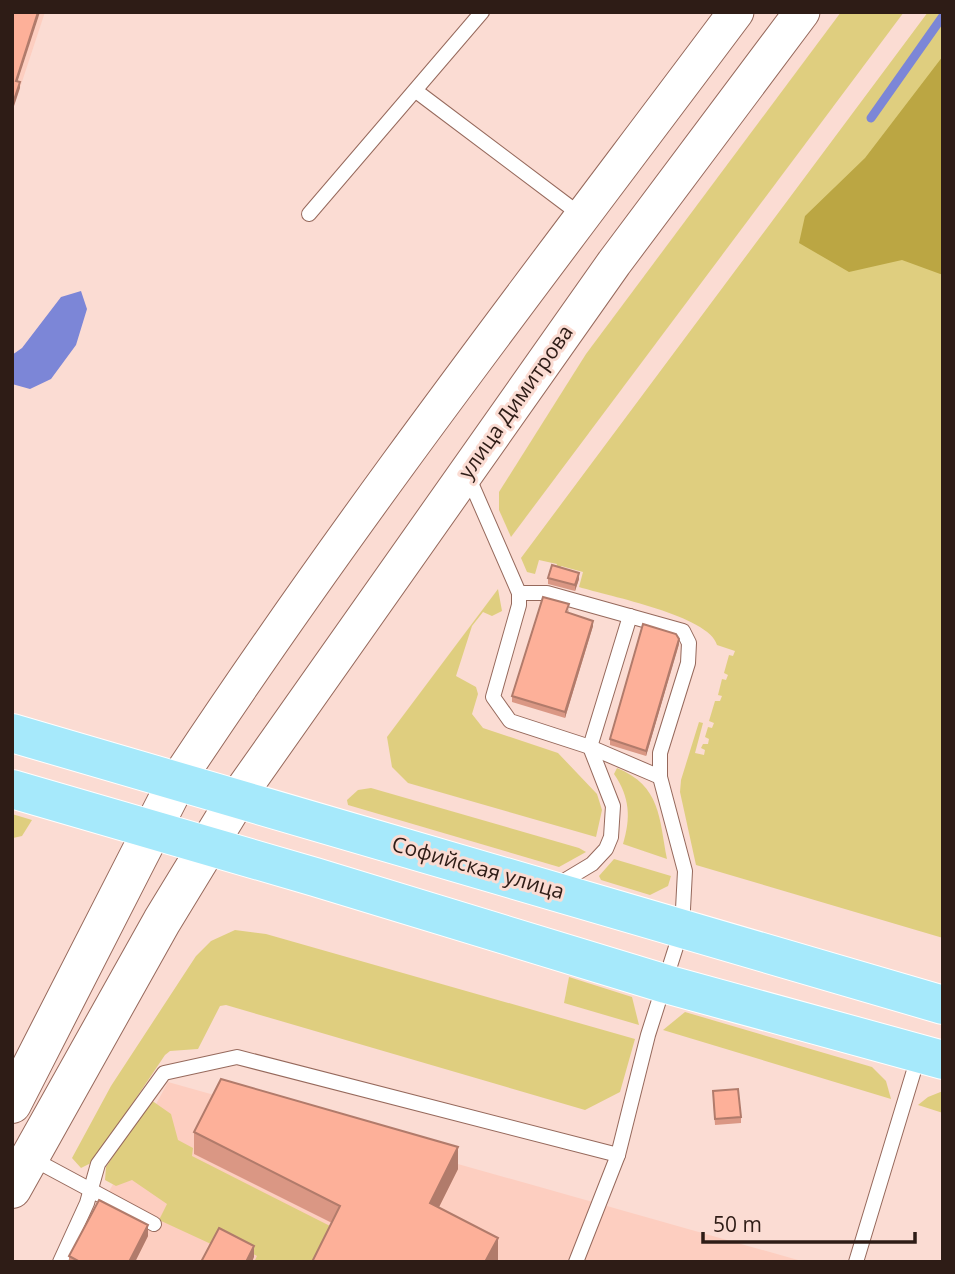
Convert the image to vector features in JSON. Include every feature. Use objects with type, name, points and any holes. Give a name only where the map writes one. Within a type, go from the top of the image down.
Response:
[{"type":"main road","name":"Софийская улица","points":[[12,733],[943,1004]]},
{"type":"main road","points":[[12,1104],[177,782]]},
{"type":"main road","points":[[12,789],[666,984],[931,1056]]},
{"type":"main road","points":[[22,1174],[206,846],[237,797]]},
{"type":"street","points":[[177,782],[242,683],[736,12]]},
{"type":"street","name":"улица Димитрова","points":[[237,797],[614,263],[802,12]]},
{"type":"lane","points":[[309,214],[482,12]]},
{"type":"lane","points":[[416,91],[583,217]]},
{"type":"lane","points":[[467,472],[519,593],[519,605],[493,697],[510,721],[590,747],[660,776]]},
{"type":"lane","points":[[519,593],[547,593],[683,631],[690,643],[688,663],[660,753],[660,776],[684,872],[682,928],[648,1035],[618,1155],[576,1262]]},
{"type":"lane","points":[[550,889],[592,864],[606,849],[611,837],[613,806],[590,747],[631,616]]},
{"type":"lane","points":[[856,1262],[931,1056]]},
{"type":"lane","points":[[60,1262],[87,1203],[98,1164],[164,1073],[237,1057],[618,1155]]},
{"type":"lane","points":[[22,1174],[90,1189],[154,1224]]},
{"type":"shaded area","points":[[12,12],[45,12],[12,112]]},
{"type":"shaded area","points":[[841,12],[904,12],[511,537],[499,510],[499,492],[586,354]]},
{"type":"shaded area","points":[[928,12],[943,12],[943,938],[696,865],[680,792],[681,780],[699,722],[703,723],[695,753],[704,755],[705,750],[701,748],[703,744],[708,744],[709,739],[705,737],[708,727],[712,728],[714,723],[709,721],[715,701],[720,701],[722,696],[718,695],[722,679],[726,680],[728,675],[724,673],[729,655],[733,656],[735,651],[717,645],[710,635],[697,625],[678,616],[579,587],[583,572],[561,566],[557,581],[552,580],[557,564],[539,560],[535,574],[527,572],[521,558]]},
{"type":"shaded area","points":[[943,56],[943,275],[902,260],[849,272],[799,243],[805,216],[865,158]]},
{"type":"shaded area","points":[[498,589],[502,611],[492,616],[483,612],[472,626],[456,676],[476,687],[478,694],[472,714],[483,728],[558,753],[597,794],[602,810],[596,837],[408,783],[392,767],[387,737]]},
{"type":"shaded area","points":[[617,768],[631,775],[650,794],[656,805],[667,859],[623,844],[628,808],[614,774]]},
{"type":"shaded area","points":[[371,788],[586,852],[559,867],[348,805],[347,800],[358,790]]},
{"type":"shaded area","points":[[12,814],[32,820],[22,836],[13,838]]},
{"type":"shaded area","points":[[614,859],[671,876],[668,886],[650,895],[601,880],[599,876]]},
{"type":"shaded area","points":[[235,930],[266,934],[635,1039],[620,1092],[585,1110],[226,1005],[220,1006],[198,1049],[170,1051],[165,1055],[93,1162],[81,1168],[72,1158],[111,1086],[196,956],[211,941]]},
{"type":"shaded area","points":[[569,977],[632,997],[639,1025],[564,1003]]},
{"type":"shaded area","points":[[685,1012],[872,1067],[886,1081],[891,1099],[663,1030]]},
{"type":"shaded area","points":[[168,1082],[805,1262],[71,1262]]},
{"type":"shaded area","points":[[943,1091],[943,1113],[918,1105],[928,1097]]},
{"type":"shaded area","points":[[151,1100],[171,1114],[178,1140],[193,1148],[192,1156],[336,1229],[319,1262],[254,1262],[257,1256],[217,1234],[211,1244],[159,1220],[167,1204],[132,1180],[116,1186],[105,1180],[106,1167]]},
{"type":"water","points":[[81,291],[87,309],[76,345],[51,379],[30,389],[12,384],[12,355],[22,348],[61,297]]},
{"type":"building","points":[[12,12],[38,12],[16,81],[20,82],[12,106]]},
{"type":"building","points":[[552,565],[579,573],[575,585],[548,578]]},
{"type":"building","points":[[543,597],[569,604],[566,612],[593,621],[565,712],[512,696]]},
{"type":"building","points":[[643,624],[676,634],[679,639],[646,751],[610,739]]},
{"type":"building","points":[[221,1079],[458,1147],[430,1203],[498,1238],[485,1262],[312,1262],[340,1206],[194,1132]]},
{"type":"building","points":[[738,1089],[741,1117],[715,1119],[713,1091]]},
{"type":"building","points":[[99,1200],[148,1225],[129,1262],[80,1262],[69,1256]]},
{"type":"building","points":[[219,1228],[254,1246],[246,1262],[201,1262]]},
{"type":"waterway","points":[[871,118],[943,16]]}]
